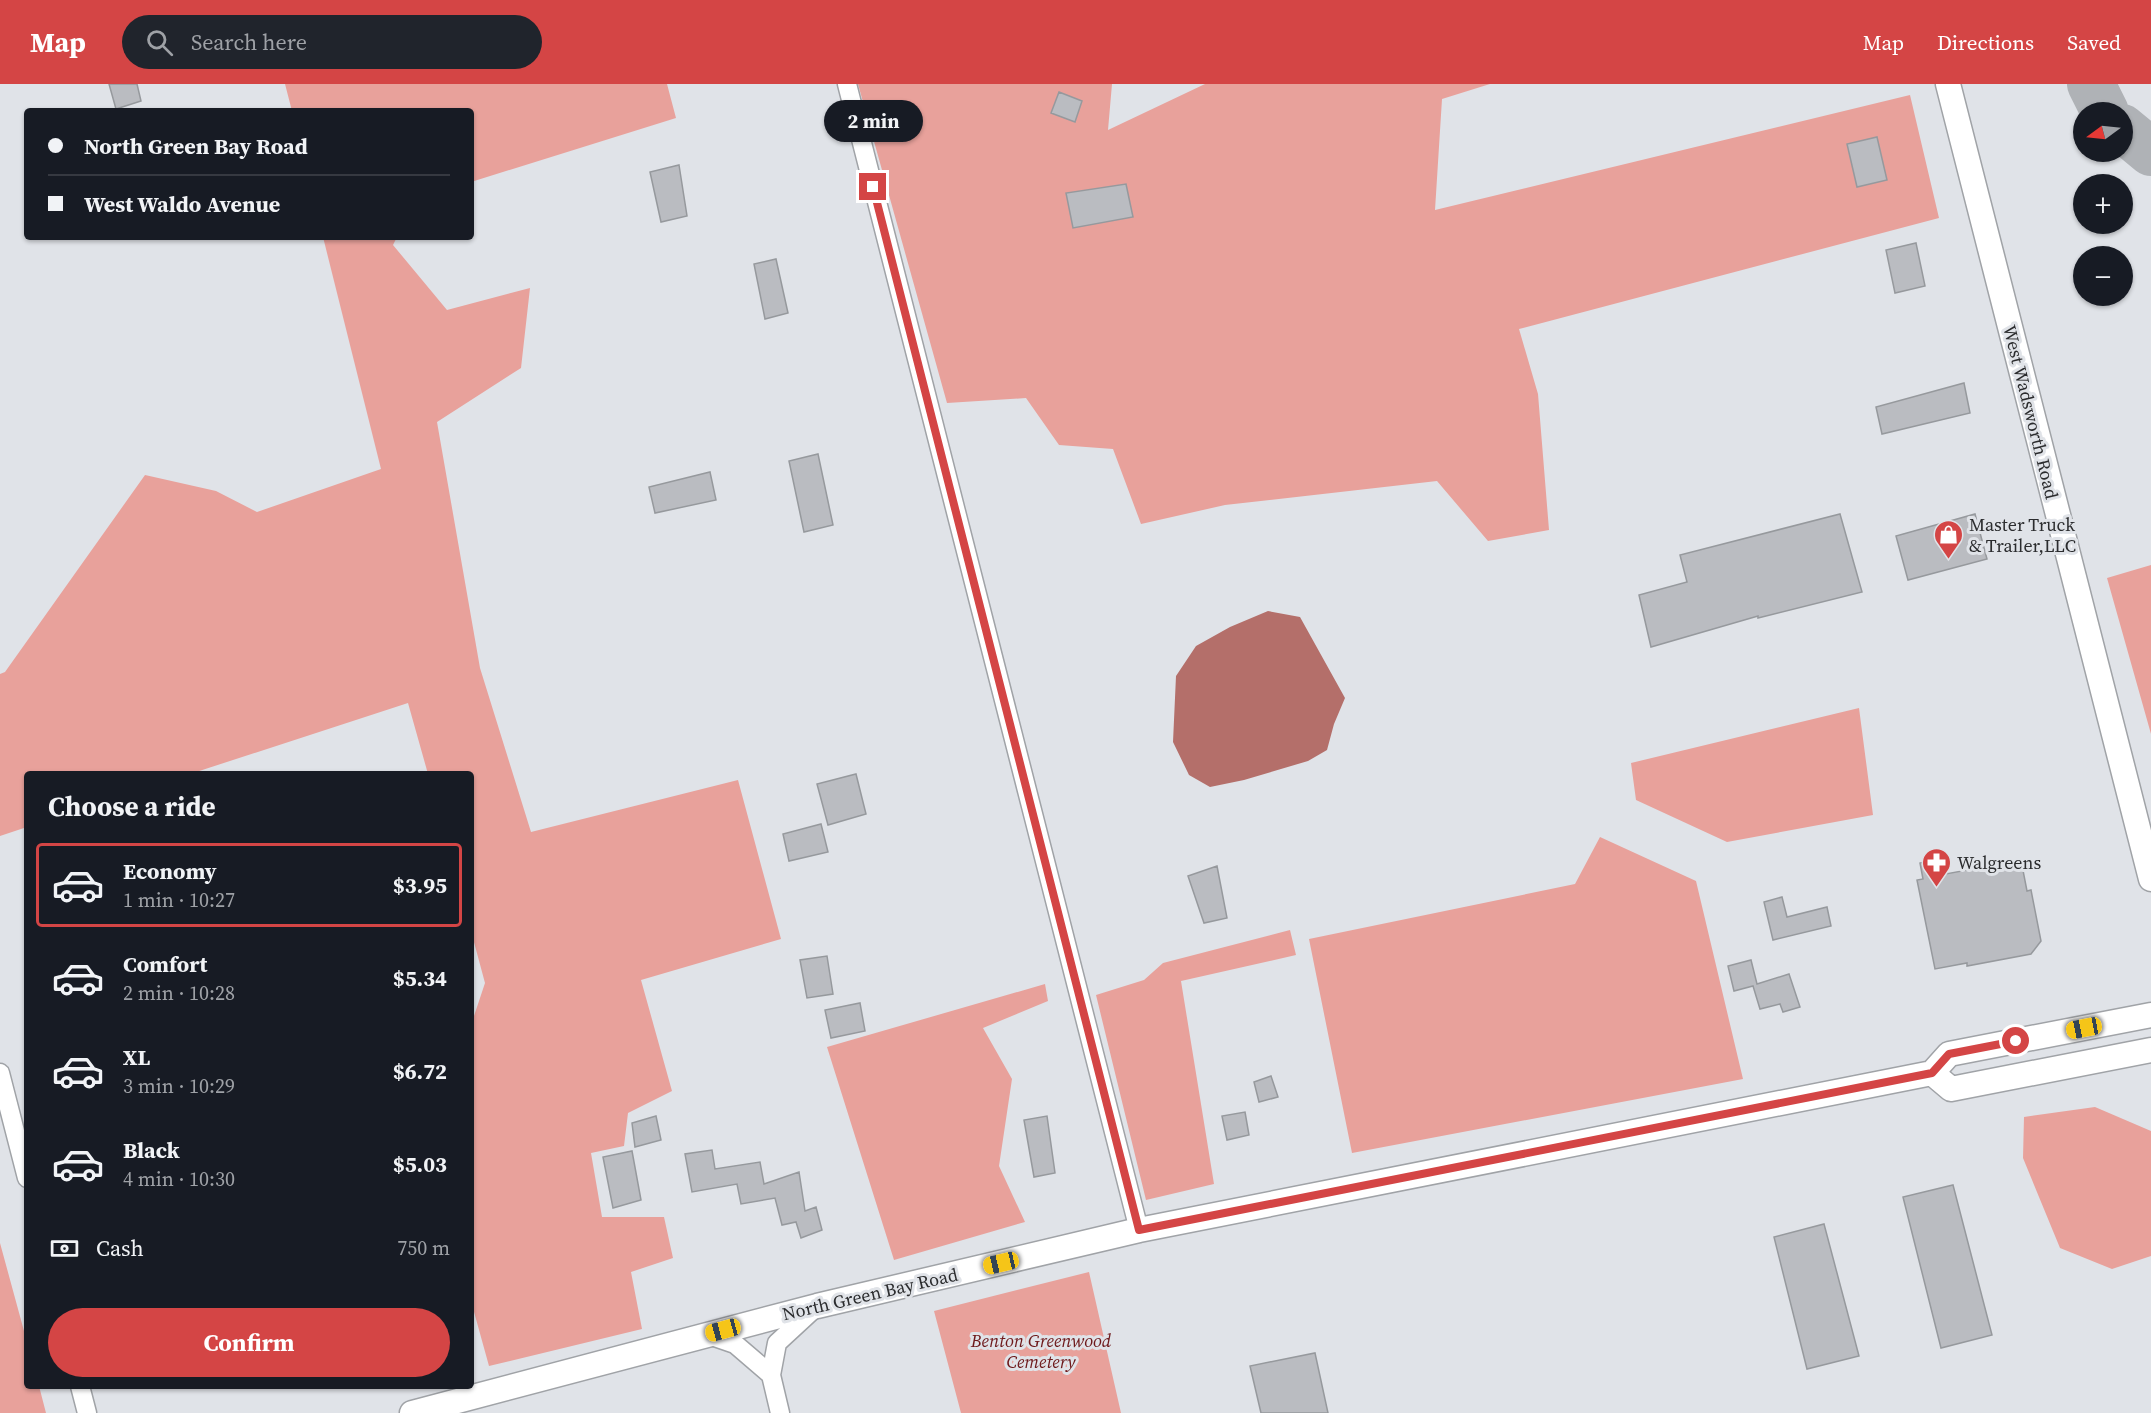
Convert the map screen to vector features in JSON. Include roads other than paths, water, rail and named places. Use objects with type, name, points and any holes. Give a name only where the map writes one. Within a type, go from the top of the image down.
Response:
[{"type":"main road","name":"West Wadsworth Road","points":[[1948,84],[2151,879]]},
{"type":"main road","points":[[2151,1015],[1949,1054],[1932,1073],[1951,1089],[2151,1050]]},
{"type":"main road","name":"North Green Bay Road","points":[[412,1413],[706,1334],[1139,1230],[1932,1073]]},
{"type":"street","points":[[847,84],[1139,1230]]},
{"type":"street","points":[[0,1073],[24,1166]]},
{"type":"street","points":[[780,1413],[771,1375],[777,1343],[818,1306]]},
{"type":"street","points":[[706,1334],[735,1344],[771,1375]]},
{"type":"street","points":[[81,1389],[87,1413]]},
{"type":"place","name":"Master Truck & Trailer,LLC","points":[[1948,560]]},
{"type":"place","name":"Walgreens","points":[[1936,888]]},
{"type":"park label","name":"Benton Greenwood Cemetery","points":[[1041,1350]]}]
